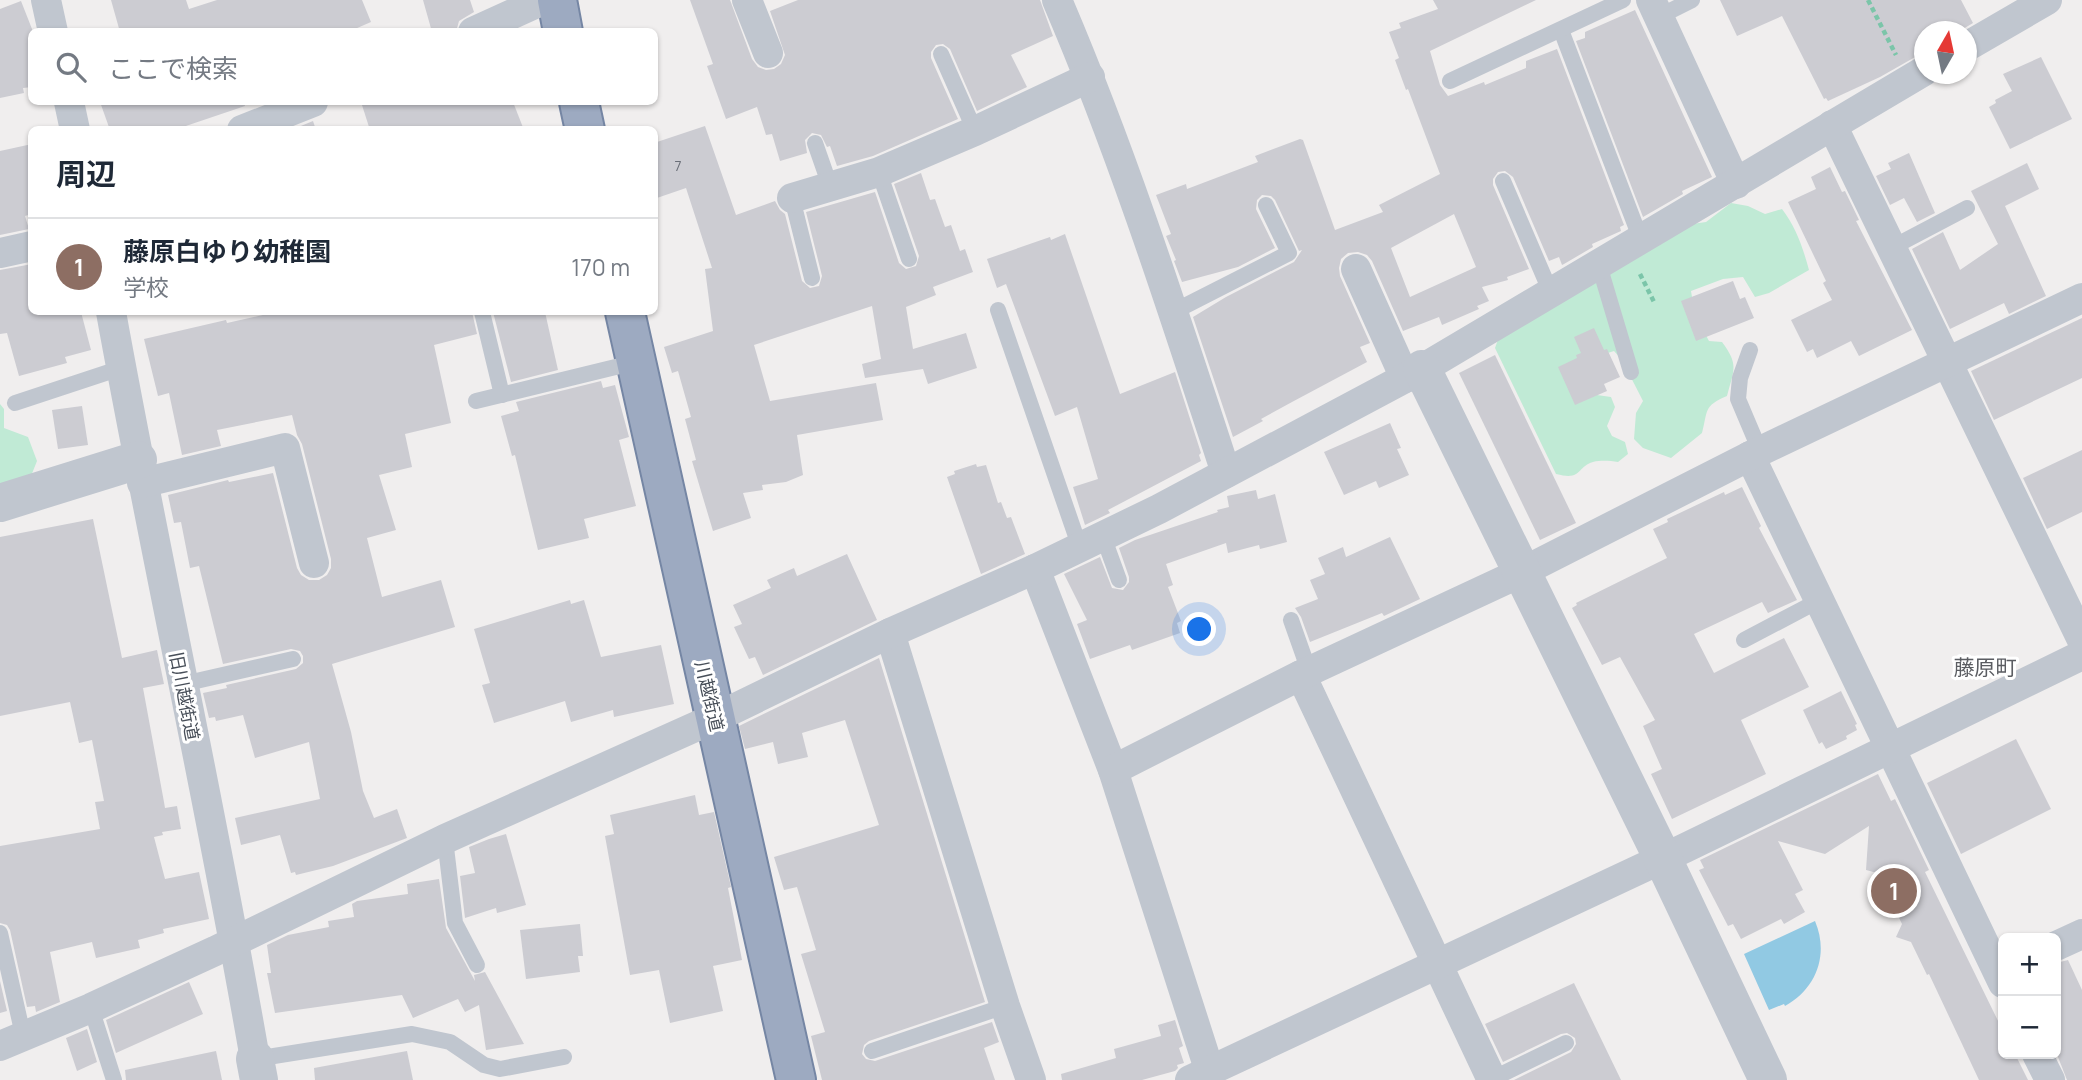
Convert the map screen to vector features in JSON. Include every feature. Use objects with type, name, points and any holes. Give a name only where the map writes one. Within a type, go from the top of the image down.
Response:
[{"type":"highway","points":[[556,0],[563,28]]},
{"type":"highway","points":[[580,105],[584,126]]},
{"type":"highway","name":"川越街道","points":[[626,315],[796,1080]]},
{"type":"street","points":[[46,0],[52,28]]},
{"type":"street","points":[[482,28],[543,0]]},
{"type":"street","points":[[747,0],[768,53]]},
{"type":"street","points":[[1057,0],[1090,76],[1226,473]]},
{"type":"street","points":[[1977,41],[2047,0]]},
{"type":"street","points":[[1655,8],[1736,184]]},
{"type":"street","points":[[792,198],[878,172],[975,131],[1090,76]]},
{"type":"street","points":[[12,1040],[92,1008],[445,839],[715,718],[890,633],[1092,542],[1414,374],[1914,78]]},
{"type":"street","points":[[69,105],[74,126]]},
{"type":"street","points":[[252,126],[305,105]]},
{"type":"street","points":[[1832,125],[2082,640]]},
{"type":"street","points":[[0,253],[28,247]]},
{"type":"street","points":[[1356,269],[1522,572],[1768,1080]]},
{"type":"street","points":[[1113,770],[1305,673],[1522,572],[1755,454],[2082,298]]},
{"type":"street","name":"旧川越街道","points":[[112,315],[257,1070]]},
{"type":"street","points":[[0,503],[140,472],[285,448],[314,563]]},
{"type":"street","points":[[1755,454],[1820,600],[1998,968]]},
{"type":"street","points":[[1035,569],[1113,770],[1199,1075],[1663,859],[2082,655]]},
{"type":"street","points":[[890,633],[1005,1006],[1031,1080]]},
{"type":"street","points":[[1305,673],[1436,964],[1492,1080]]},
{"type":"street","points":[[2061,944],[2082,934]]},
{"type":"street","points":[[2040,1059],[2050,1080]]},
{"type":"lane","points":[[1450,81],[1623,0]]},
{"type":"lane","points":[[1655,8],[1692,0]]},
{"type":"lane","points":[[1561,30],[1641,240]]},
{"type":"lane","points":[[941,54],[975,131]]},
{"type":"lane","points":[[815,142],[830,186]]},
{"type":"lane","points":[[878,172],[909,259]]},
{"type":"lane","points":[[1503,181],[1551,293]]},
{"type":"lane","points":[[792,198],[812,278]]},
{"type":"lane","points":[[1173,312],[1289,253],[1266,205]]},
{"type":"lane","points":[[1891,248],[1967,208]]},
{"type":"lane","points":[[1599,265],[1631,372]]},
{"type":"lane","points":[[998,310],[1092,542],[1119,580]]},
{"type":"lane","points":[[483,315],[502,395]]},
{"type":"lane","points":[[1750,350],[1740,378],[1738,399],[1755,454]]},
{"type":"lane","points":[[476,401],[636,362]]},
{"type":"lane","points":[[15,403],[121,368]]},
{"type":"lane","points":[[1744,640],[1820,600]]},
{"type":"lane","points":[[1291,620],[1305,673]]},
{"type":"lane","points":[[183,684],[293,659]]},
{"type":"lane","points":[[445,839],[456,923],[477,965]]},
{"type":"lane","points":[[0,933],[12,1040]]},
{"type":"lane","points":[[872,1051],[1005,1006]]},
{"type":"lane","points":[[92,1008],[114,1080]]},
{"type":"lane","points":[[257,1070],[412,1034],[450,1042],[484,1065],[500,1069],[564,1057]]},
{"type":"lane","points":[[1492,1080],[1566,1044]]},
{"type":"path","points":[[1868,0],[1914,71]]},
{"type":"green space","points":[[1731,203],[1748,206],[1765,214],[1782,209],[1798,238],[1809,270],[1769,293],[1755,297],[1743,277],[1723,279],[1691,291],[1695,315],[1709,341],[1722,342],[1731,356],[1734,368],[1727,396],[1710,406],[1702,433],[1671,458],[1643,448],[1634,439],[1636,413],[1643,401],[1622,360],[1614,351],[1567,366],[1576,392],[1611,397],[1615,407],[1607,426],[1612,436],[1625,442],[1628,454],[1618,462],[1593,462],[1575,475],[1556,474],[1495,348],[1500,334],[1685,225],[1706,222]]},
{"type":"green space","points":[[0,404],[4,409],[4,428],[28,437],[37,461],[31,476],[0,490]]},
{"type":"water","points":[[1815,921],[1821,946],[1820,958],[1812,980],[1796,999],[1785,1006],[1784,1004],[1769,1010],[1744,954]]},
{"type":"building","points":[[111,0],[186,0],[189,9],[217,0],[362,0],[371,22],[357,28],[119,28]]},
{"type":"building","points":[[423,0],[470,0],[474,12],[459,21],[457,28],[431,28]]},
{"type":"building","points":[[690,0],[730,0],[752,59],[758,67],[766,70],[781,64],[785,55],[770,11],[798,0],[1040,0],[1053,36],[1011,55],[1027,87],[977,111],[950,49],[943,44],[936,45],[931,52],[931,58],[958,119],[873,156],[837,166],[830,146],[827,147],[821,135],[812,133],[805,140],[807,153],[780,161],[772,134],[766,135],[757,107],[726,119],[707,66],[713,64]]},
{"type":"building","points":[[1433,0],[1536,0],[1430,51],[1440,85],[1448,96],[1484,82],[1485,85],[1526,68],[1526,61],[1557,49],[1624,225],[1620,227],[1621,231],[1592,244],[1593,247],[1562,265],[1559,257],[1549,261],[1513,177],[1505,171],[1498,172],[1493,179],[1493,185],[1529,269],[1507,277],[1508,280],[1482,287],[1489,301],[1477,306],[1479,309],[1442,325],[1439,317],[1403,331],[1372,261],[1367,255],[1358,252],[1348,253],[1341,259],[1340,276],[1370,343],[1360,347],[1367,362],[1233,437],[1193,317],[1294,262],[1302,250],[1299,251],[1275,200],[1271,196],[1262,195],[1257,200],[1256,209],[1275,248],[1238,267],[1182,282],[1166,236],[1171,234],[1156,195],[1186,184],[1187,189],[1258,162],[1255,156],[1300,139],[1303,140],[1335,230],[1383,212],[1379,205],[1440,174],[1395,60],[1399,58],[1389,32],[1401,28],[1399,23],[1438,9]],"holes":[[[1454,214],[1476,267],[1410,297],[1391,248]]]},
{"type":"building","points":[[1720,0],[1961,0],[1972,21],[1914,21],[1914,58],[1828,101],[1824,99],[1782,16],[1737,36]]},
{"type":"building","points":[[21,1],[32,28],[28,28],[28,87],[23,88],[24,93],[0,98],[0,9]]},
{"type":"building","points":[[1635,10],[1712,177],[1682,191],[1683,194],[1643,217],[1576,41],[1585,38],[1585,32]]},
{"type":"building","points":[[2041,57],[2072,119],[2010,149],[1989,107],[1996,103],[1995,100],[2012,91],[2003,74]]},
{"type":"building","points":[[101,105],[245,106],[186,126],[109,126]]},
{"type":"building","points":[[362,105],[514,105],[522,126],[369,126]]},
{"type":"building","points":[[313,121],[315,126],[301,126]]},
{"type":"building","points":[[705,126],[736,215],[775,201],[785,214],[802,281],[810,288],[819,286],[822,276],[806,212],[875,192],[899,263],[906,269],[916,266],[919,256],[894,184],[921,173],[930,200],[935,199],[945,227],[951,225],[960,251],[965,249],[973,272],[933,287],[936,295],[906,307],[913,349],[966,333],[977,368],[928,384],[923,369],[865,378],[862,364],[881,359],[872,306],[754,345],[770,401],[876,383],[883,420],[797,435],[803,475],[786,482],[762,485],[763,490],[743,493],[751,518],[713,531],[692,461],[696,460],[685,419],[691,417],[678,371],[672,373],[664,347],[713,331],[705,269],[712,268],[686,188],[658,198],[658,142]]},
{"type":"building","points":[[28,145],[28,215],[25,216],[28,229],[0,235],[0,151]]},
{"type":"building","points":[[1909,153],[1935,213],[1917,222],[1904,198],[1890,205],[1876,176],[1891,169],[1888,163]]},
{"type":"building","points":[[2027,163],[2039,189],[2005,206],[2046,296],[2009,314],[2004,303],[1950,329],[1912,249],[1943,232],[1960,270],[1998,244],[1971,191]]},
{"type":"building","points":[[1830,167],[1842,192],[1845,191],[1859,220],[1856,221],[1912,330],[1859,356],[1851,341],[1817,358],[1813,349],[1807,352],[1791,320],[1832,300],[1823,283],[1826,281],[1788,202],[1816,189],[1811,177]]},
{"type":"building","points":[[1065,234],[1120,394],[1175,372],[1201,453],[1201,461],[1085,525],[1073,487],[1098,479],[1077,407],[1055,416],[1006,284],[997,288],[987,259]]},
{"type":"building","points":[[28,265],[28,315],[82,315],[91,350],[65,357],[67,363],[19,376],[7,333],[0,334],[0,270]]},
{"type":"building","points":[[1733,281],[1740,299],[1745,297],[1754,318],[1696,341],[1681,301]]},
{"type":"building","points":[[263,315],[473,315],[477,334],[434,345],[451,423],[405,434],[412,467],[379,475],[396,530],[367,538],[382,597],[441,580],[455,627],[332,664],[351,732],[363,791],[374,818],[397,809],[407,838],[333,866],[296,875],[295,872],[291,873],[280,835],[241,845],[235,818],[320,799],[309,742],[255,758],[243,715],[216,721],[215,717],[209,718],[203,693],[296,669],[303,663],[303,656],[300,651],[291,649],[223,664],[199,566],[190,568],[181,522],[174,523],[168,495],[228,480],[229,482],[273,473],[297,568],[301,575],[309,580],[319,580],[327,575],[331,568],[331,559],[302,444],[292,415],[217,430],[221,446],[182,455],[169,393],[158,396],[144,339],[226,320],[227,323]]},
{"type":"building","points":[[494,315],[546,315],[558,370],[511,382]]},
{"type":"building","points":[[2082,318],[2082,378],[1994,420],[1971,371]]},
{"type":"building","points":[[1594,328],[1620,377],[1604,384],[1607,391],[1575,405],[1558,367],[1577,358],[1576,355],[1581,353],[1574,337]]},
{"type":"building","points":[[1495,355],[1576,523],[1540,540],[1459,373]]},
{"type":"building","points":[[601,381],[603,388],[615,385],[629,437],[619,440],[636,506],[584,519],[589,538],[538,550],[515,455],[512,456],[501,416],[519,411],[516,402]]},
{"type":"building","points":[[82,406],[88,445],[58,449],[52,410]]},
{"type":"building","points":[[1390,423],[1401,448],[1397,449],[1409,475],[1379,488],[1376,481],[1344,495],[1324,452]]},
{"type":"building","points":[[2082,450],[2082,512],[2047,529],[2023,478]]},
{"type":"building","points":[[976,464],[977,467],[986,465],[998,503],[1001,502],[1007,518],[1011,517],[1025,554],[981,574],[947,477],[955,474],[954,471]]},
{"type":"building","points":[[1742,487],[1761,526],[1759,528],[1797,600],[1768,613],[1762,602],[1694,634],[1714,673],[1784,638],[1809,687],[1741,720],[1766,774],[1672,819],[1651,774],[1662,769],[1643,726],[1655,720],[1620,657],[1602,665],[1572,608],[1576,603],[1667,558],[1653,529],[1668,522],[1667,519],[1724,492],[1725,495]]},
{"type":"building","points":[[1256,490],[1258,499],[1275,494],[1287,542],[1260,549],[1259,545],[1228,553],[1226,543],[1166,564],[1173,585],[1168,587],[1181,621],[1177,623],[1180,633],[1132,650],[1130,645],[1090,659],[1077,624],[1087,620],[1064,574],[1100,557],[1112,588],[1123,590],[1129,577],[1119,548],[1229,507],[1227,496]]},
{"type":"building","points":[[93,519],[122,658],[157,650],[164,684],[143,688],[165,808],[177,806],[181,829],[162,832],[163,835],[154,837],[165,879],[199,872],[209,919],[163,929],[164,933],[138,940],[140,948],[96,958],[92,942],[50,952],[60,1002],[36,1012],[35,1006],[27,1007],[10,930],[7,925],[0,923],[0,846],[100,829],[95,802],[104,801],[92,740],[79,743],[70,702],[0,716],[0,537]]},
{"type":"building","points":[[1390,537],[1420,599],[1384,616],[1382,613],[1310,642],[1295,608],[1318,599],[1310,580],[1325,574],[1318,558],[1343,547],[1346,557]]},
{"type":"building","points":[[847,554],[877,620],[763,675],[755,657],[749,659],[734,627],[742,624],[733,605],[771,588],[767,580],[794,568],[797,576]]},
{"type":"building","points":[[570,600],[571,604],[584,600],[601,657],[661,645],[674,704],[614,717],[613,710],[571,722],[565,701],[494,723],[482,685],[490,683],[474,629]]},
{"type":"building","points":[[879,658],[985,1002],[869,1041],[864,1045],[862,1054],[866,1059],[875,1061],[992,1022],[999,1042],[984,1048],[995,1080],[822,1080],[811,1036],[825,1032],[801,954],[816,950],[797,887],[784,890],[774,857],[879,825],[845,720],[802,733],[808,757],[778,764],[773,742],[745,749],[739,726]]},
{"type":"building","points":[[1841,691],[1857,724],[1857,730],[1846,736],[1847,739],[1826,749],[1822,742],[1819,744],[1803,710]]},
{"type":"building","points":[[2016,739],[2051,809],[1961,854],[1927,783]]},
{"type":"building","points":[[1878,774],[1891,801],[1895,799],[1929,870],[1925,872],[1998,1021],[1998,1059],[2018,1059],[2028,1080],[1979,1080],[1911,942],[1896,937],[1902,924],[1877,873],[1866,870],[1869,826],[1825,854],[1778,841],[1803,890],[1795,894],[1805,912],[1784,924],[1781,919],[1741,939],[1733,924],[1728,926],[1699,870],[1704,868],[1700,860]]},
{"type":"building","points":[[695,795],[699,815],[714,812],[731,887],[728,888],[742,960],[713,966],[723,1011],[670,1023],[659,970],[630,975],[605,836],[614,834],[610,815]]},
{"type":"building","points":[[506,834],[526,905],[497,913],[496,908],[465,918],[460,876],[475,873],[469,847]]},
{"type":"building","points":[[439,879],[446,928],[475,981],[474,975],[485,972],[524,1044],[486,1050],[479,1005],[465,1012],[458,999],[413,1018],[402,995],[275,1013],[267,973],[271,973],[267,945],[288,935],[329,927],[328,921],[354,917],[352,904],[357,901],[408,894],[407,884]]},
{"type":"building","points":[[580,924],[583,956],[578,956],[580,972],[526,979],[520,930]]},
{"type":"building","points":[[2068,960],[2082,990],[2082,1080],[2067,1080],[2059,1059],[2061,1059],[2061,962]]},
{"type":"building","points":[[0,981],[7,1011],[0,1013]]},
{"type":"building","points":[[189,982],[203,1014],[116,1053],[106,1020]]},
{"type":"building","points":[[1574,983],[1621,1080],[1514,1080],[1571,1052],[1576,1044],[1575,1038],[1567,1033],[1561,1034],[1503,1062],[1485,1024]]},
{"type":"building","points":[[1175,1020],[1183,1046],[1179,1048],[1184,1063],[1177,1065],[1175,1071],[1142,1080],[1062,1080],[1061,1074],[1116,1058],[1114,1049],[1161,1036],[1158,1025]]},
{"type":"building","points":[[87,1029],[97,1062],[77,1071],[66,1038]]},
{"type":"building","points":[[216,1051],[222,1080],[126,1080],[125,1070]]},
{"type":"building","points":[[407,1051],[413,1080],[315,1080],[314,1068]]},
{"type":"place","name":"藤原白ゆり幼稚園","points":[[1894,891]]},
{"type":"district","name":"藤原町","points":[[1985,667]]}]
